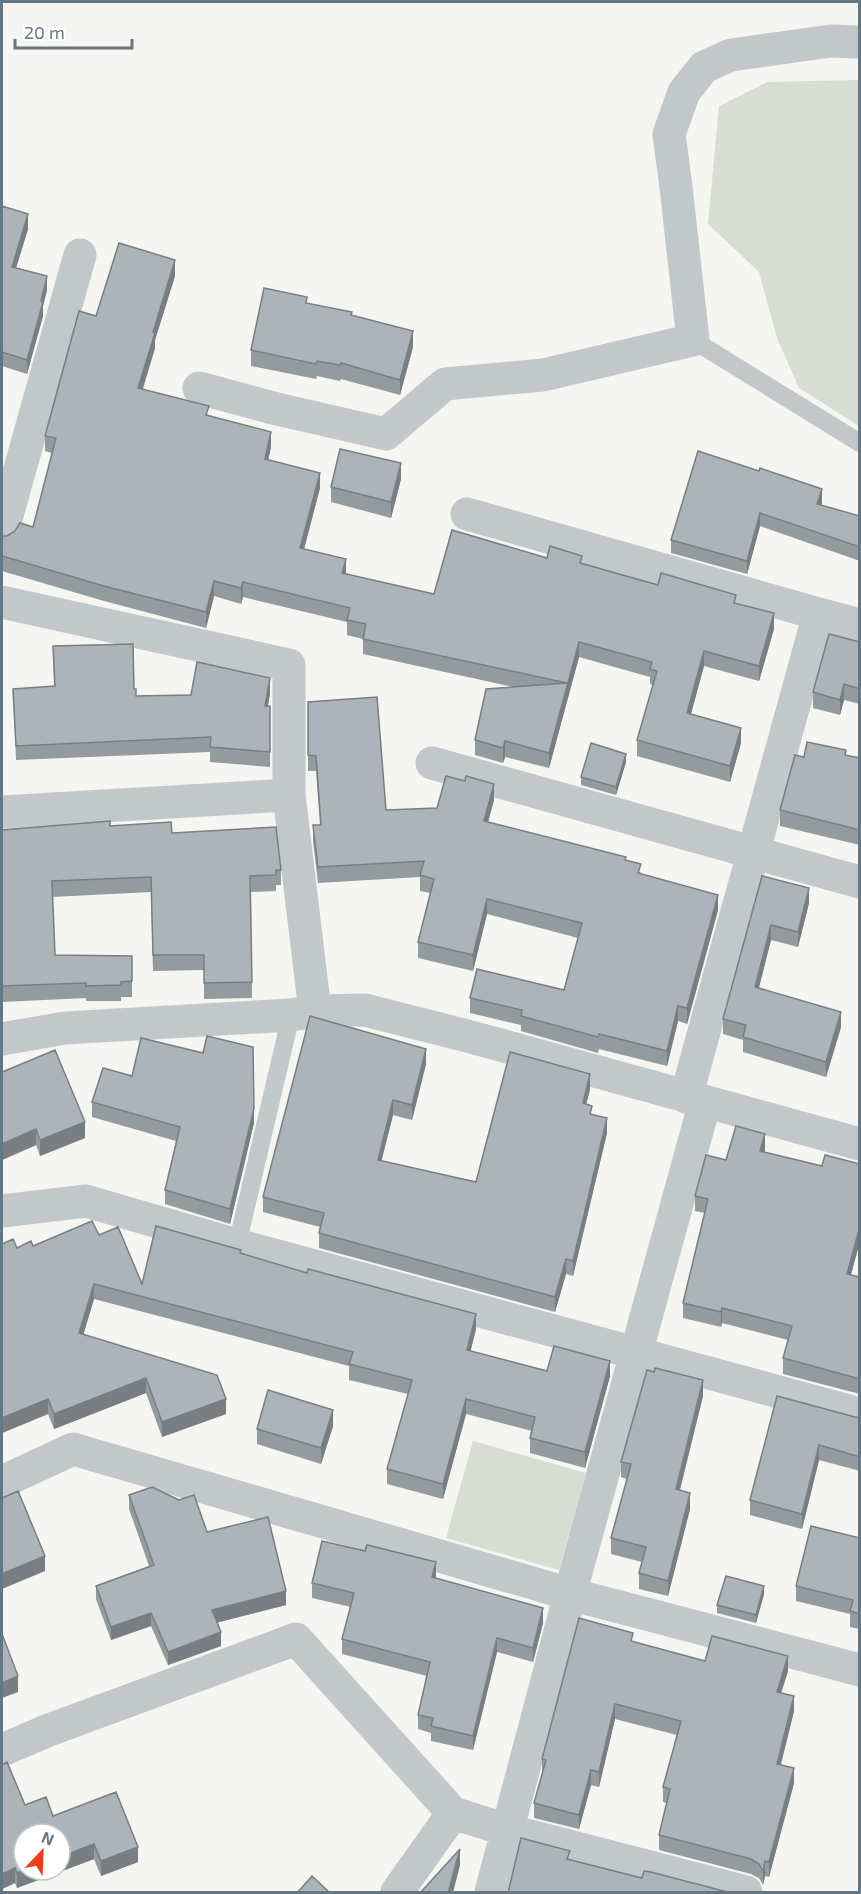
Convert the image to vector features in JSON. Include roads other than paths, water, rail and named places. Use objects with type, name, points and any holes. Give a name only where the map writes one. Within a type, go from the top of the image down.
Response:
[{"type":"street","points":[[199,388],[386,434],[446,384],[543,375],[693,340],[669,134],[684,92],[704,67],[731,55],[831,40],[860,42]]},
{"type":"street","points":[[2,533],[80,255]]},
{"type":"street","points":[[467,514],[860,625]]},
{"type":"street","points":[[2,602],[289,665],[289,795],[303,1013]]},
{"type":"street","points":[[491,1893],[570,1594],[637,1354],[753,853],[819,614]]},
{"type":"street","points":[[432,763],[860,882]]},
{"type":"street","points":[[2,812],[289,795]]},
{"type":"street","points":[[2,1039],[65,1028],[365,1010],[860,1144]]},
{"type":"street","points":[[2,1211],[86,1201],[237,1245],[860,1414]]},
{"type":"street","points":[[2,1482],[73,1449],[570,1594],[860,1670]]},
{"type":"street","points":[[2,1750],[49,1730],[296,1639],[453,1813],[507,1830],[746,1893]]},
{"type":"street","points":[[398,1893],[453,1813]]},
{"type":"lane","points":[[693,340],[860,442]]},
{"type":"lane","points":[[237,1245],[303,1013]]}]
